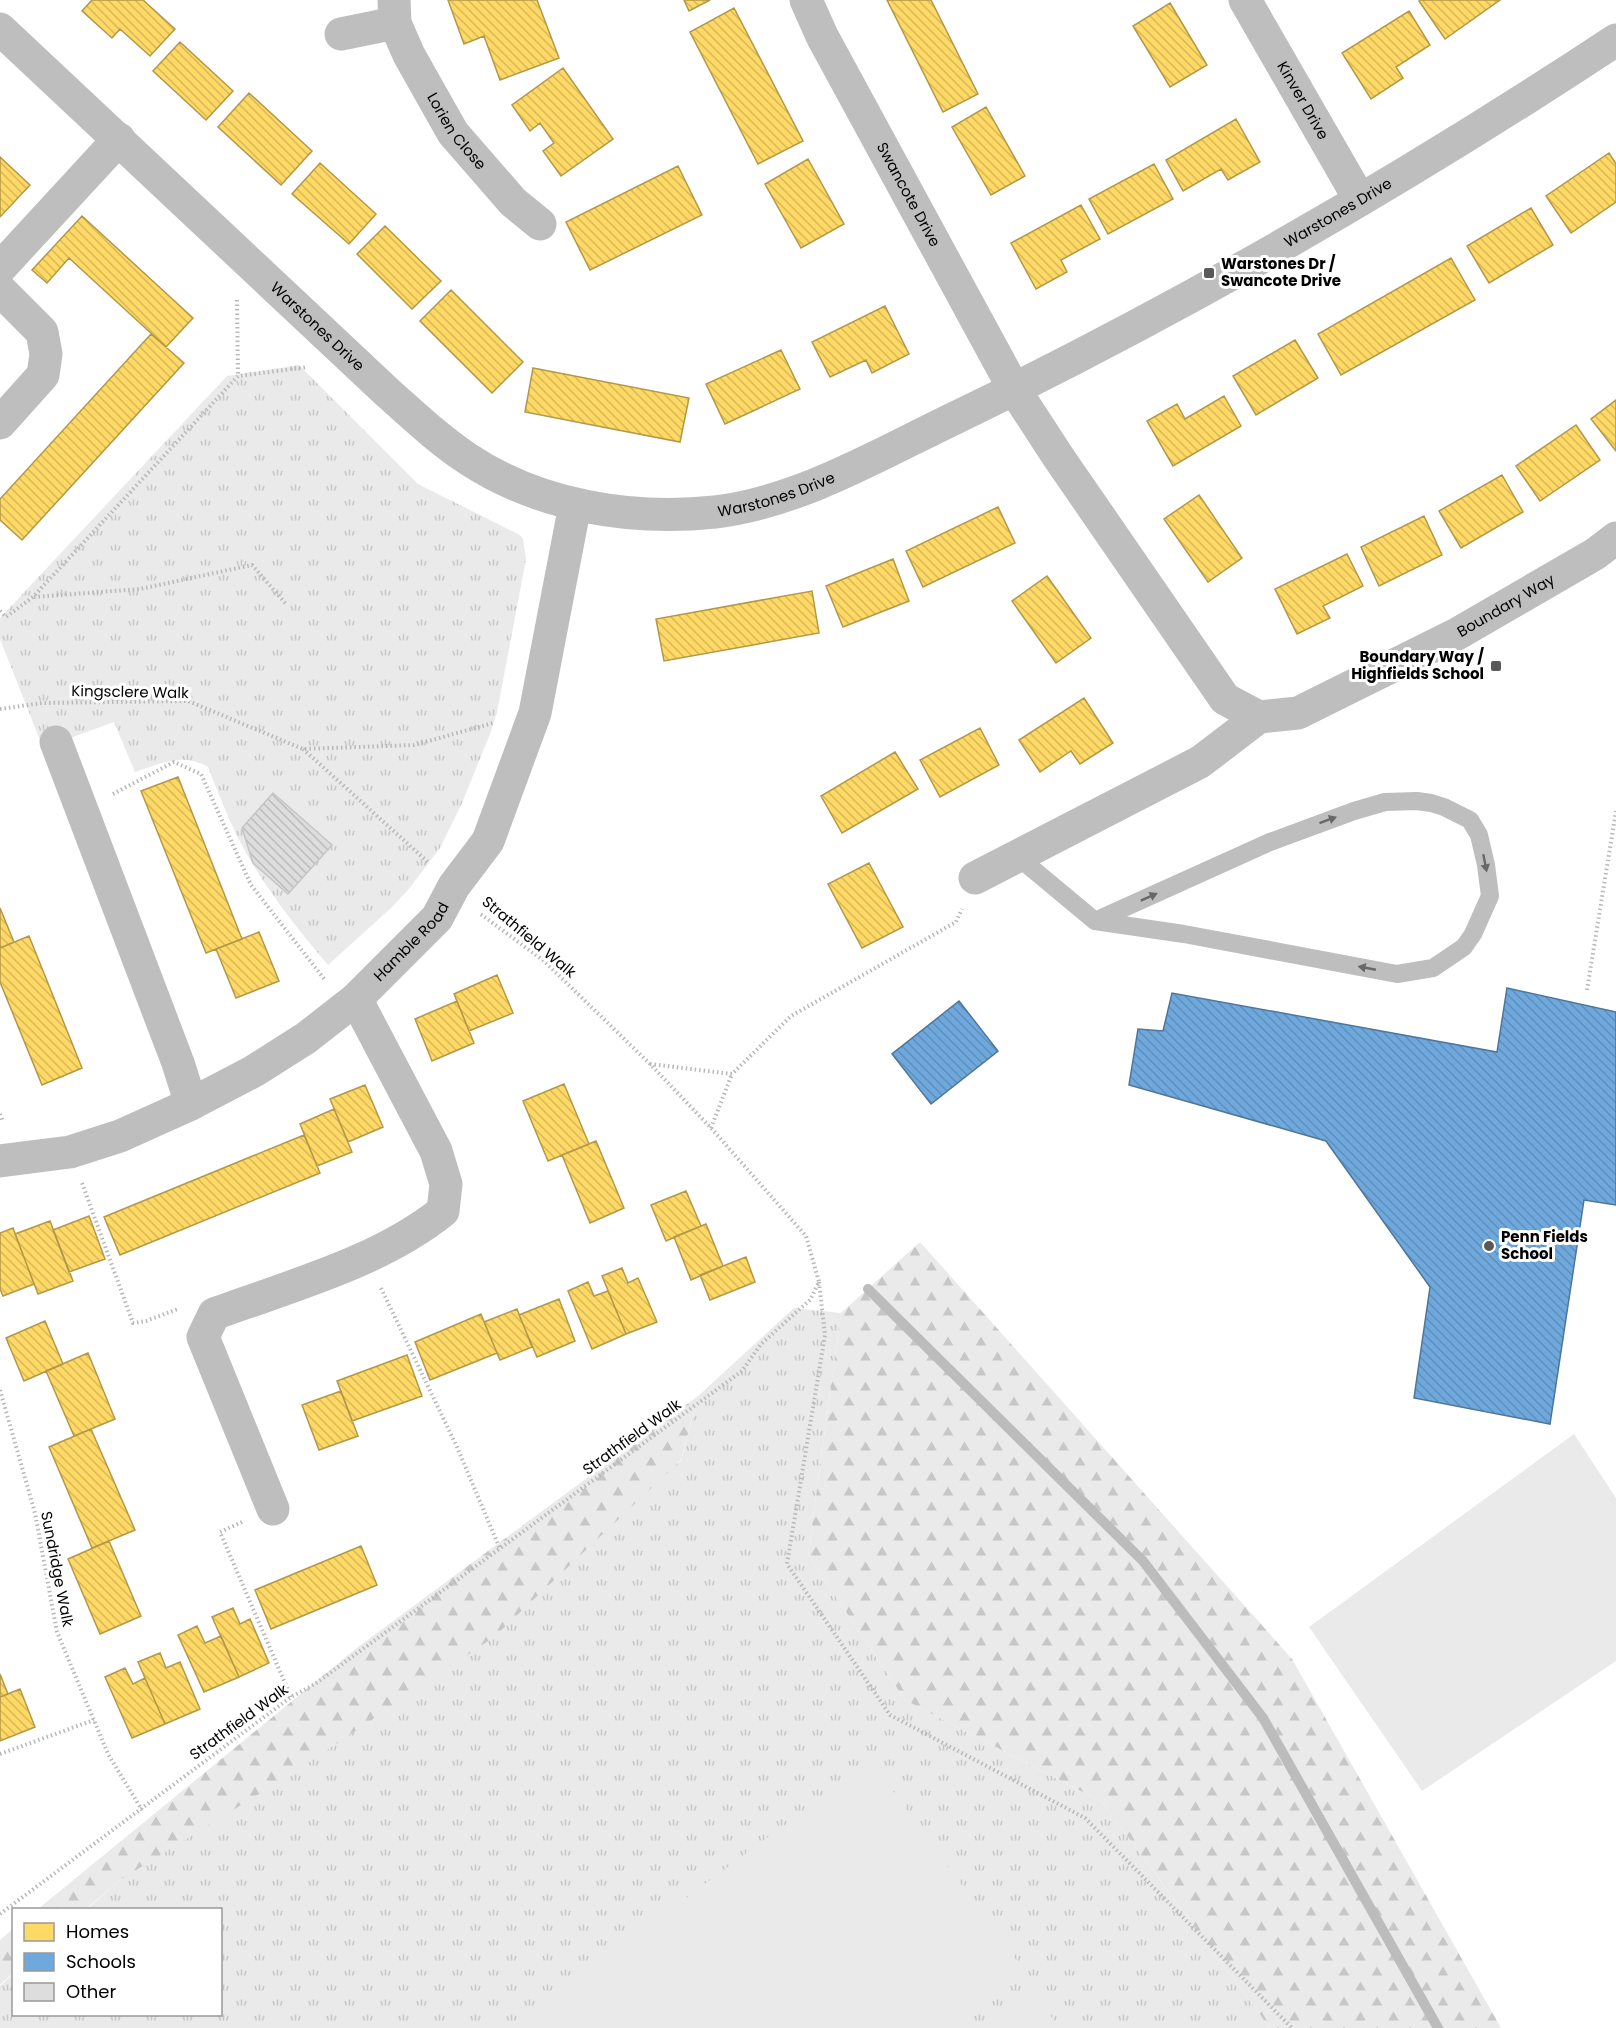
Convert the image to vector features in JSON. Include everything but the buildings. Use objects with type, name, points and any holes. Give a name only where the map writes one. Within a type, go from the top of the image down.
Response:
[{"type":"street","name":"Swancote Drive","points":[[806,0],[822,36],[1014,389],[1225,699],[1259,717]]},
{"type":"street","name":"Kinver Drive","points":[[1245,0],[1360,200]]},
{"type":"street","name":"Lorien Close","points":[[341,34],[395,12],[409,55],[453,133],[513,202],[540,224]]},
{"type":"street","name":"Warstones Drive","points":[[0,29],[424,426],[469,459],[508,482],[547,497],[608,510],[657,514],[715,512],[757,503],[825,479],[1014,389],[1178,303],[1360,200],[1549,84],[1616,40]]},
{"type":"street","points":[[0,268],[119,139]]},
{"type":"street","points":[[0,290],[42,332],[46,354],[43,375],[0,423]]},
{"type":"street","name":"Hamble Road","points":[[0,1161],[70,1152],[120,1136],[191,1104],[255,1071],[306,1038],[356,999],[437,918],[454,886],[488,841],[531,723],[575,504]]},
{"type":"street","name":"Boundary Way","points":[[1259,717],[1299,713],[1457,634],[1594,554],[1616,538]]},
{"type":"street","points":[[975,878],[1200,762],[1259,717]]},
{"type":"street","points":[[56,742],[178,1063],[191,1104]]},
{"type":"street","points":[[273,1509],[203,1337],[214,1314],[366,1258],[420,1230],[443,1211],[446,1184],[436,1151],[356,999]]},
{"type":"lane","points":[[1017,856],[1095,921],[1184,934],[1397,974],[1433,968],[1464,947],[1473,934],[1490,896],[1479,835],[1470,820],[1431,803],[1385,802],[1281,838],[1095,921]]},
{"type":"path","points":[[237,300],[238,375]]},
{"type":"path","points":[[0,611],[6,617],[33,597],[238,375],[309,367]]},
{"type":"path","points":[[33,597],[140,589],[252,565],[286,604]]},
{"type":"path","name":"Kingsclere Walk","points":[[0,709],[42,703],[188,701],[303,749],[414,745],[500,722]]},
{"type":"path","name":"Strathfield Walk","points":[[0,1914],[291,1697],[315,1684],[742,1371],[761,1344],[810,1300],[819,1282],[806,1236],[711,1128],[650,1064],[544,961],[482,916],[454,886],[303,749]]},
{"type":"path","points":[[82,810],[174,762],[201,774],[251,885],[326,980]]},
{"type":"path","points":[[1587,990],[1616,811]]},
{"type":"path","points":[[711,1128],[732,1074],[791,1016],[957,922],[975,878]]},
{"type":"path","points":[[650,1064],[732,1074]]},
{"type":"path","points":[[0,1114],[3,1122]]},
{"type":"path","points":[[70,1152],[133,1323],[146,1321],[199,1301],[214,1314]]},
{"type":"path","points":[[366,1258],[457,1447],[500,1549]]},
{"type":"path","points":[[819,1282],[825,1335],[787,1564],[890,1715],[1085,1818],[1292,2028]]},
{"type":"path","name":"Sundridge Walk","points":[[0,1390],[35,1513],[57,1632],[108,1754],[142,1810]]},
{"type":"path","points":[[273,1509],[220,1532],[291,1697]]},
{"type":"path","points":[[0,1754],[94,1720]]},
{"type":"green space","points":[[299,365],[418,484],[520,535],[523,539],[526,559],[497,712],[462,803],[440,848],[408,890],[328,965],[267,887],[237,836],[208,767],[189,760],[180,760],[135,772],[114,722],[43,748],[0,639],[0,618],[227,376]]},
{"type":"green space","points":[[920,1242],[1292,1659],[1501,2028],[1270,2028],[1102,1802],[905,1700],[808,1555],[841,1313]]},
{"type":"green space","points":[[794,1308],[841,1313],[808,1555],[905,1700],[1102,1802],[1270,2028],[0,2028],[0,1986],[12,1975],[12,2016],[222,2016],[222,1908],[88,1908],[120,1880],[681,1461],[698,1396]]},
{"type":"green space","points":[[698,1396],[681,1460],[494,1637],[299,1769],[120,1880],[87,1908],[39,1908],[358,1647]]},
{"type":"green space","points":[[1574,1434],[1616,1498],[1616,1661],[1422,1791],[1309,1627]]},
{"type":"green space","points":[[871,1761],[1022,1968],[941,2028],[510,2028]]},
{"type":"green space","points":[[12,1930],[12,1974],[0,1985],[0,1940]]},
{"type":"green space","points":[[1034,1994],[1060,2028],[989,2028]]},
{"type":"waterway","points":[[868,1289],[1143,1561],[1263,1718],[1438,2028]]},
{"type":"place","name":"Warstones Dr / Swancote Drive","points":[[1209,273]]},
{"type":"place","name":"Boundary Way / Highfields School","points":[[1496,666]]},
{"type":"place","name":"Penn Fields School","points":[[1489,1246]]}]
